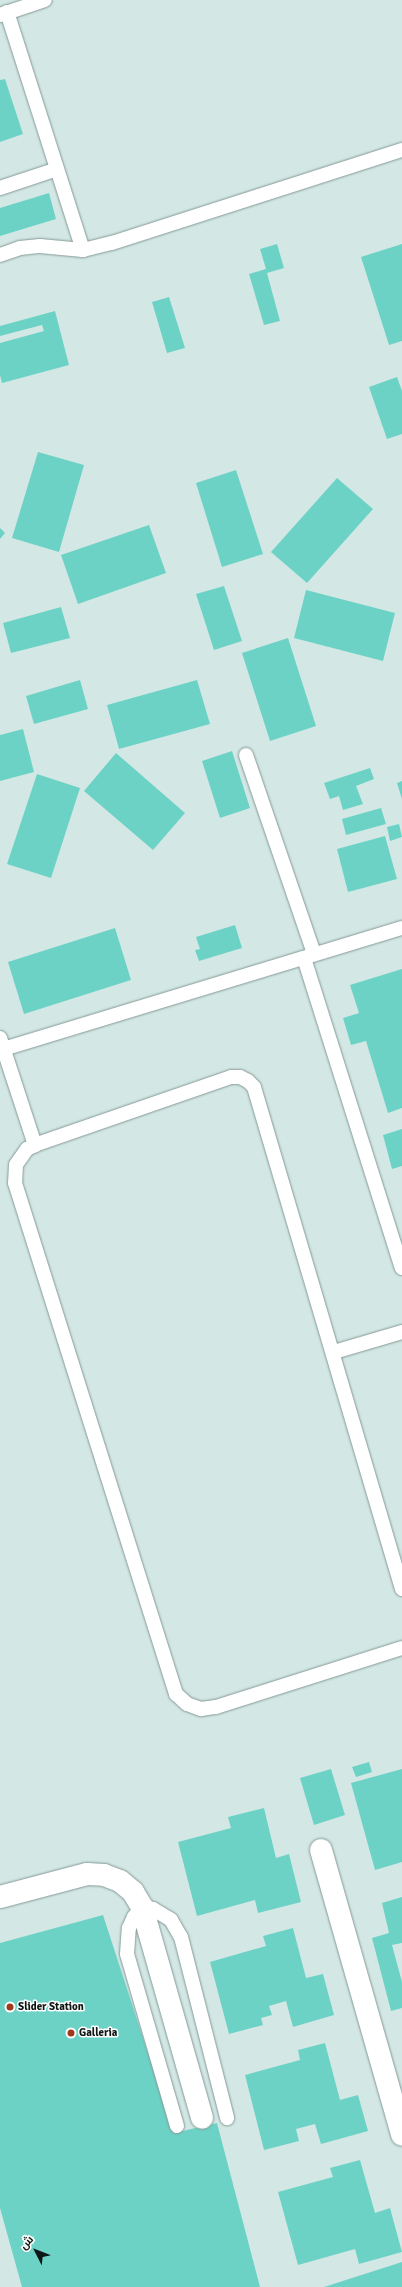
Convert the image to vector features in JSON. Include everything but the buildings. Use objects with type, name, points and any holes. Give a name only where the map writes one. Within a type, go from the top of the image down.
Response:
[{"type":"street","points":[[320,1850],[402,2135]]},
{"type":"street","points":[[0,1897],[87,1874],[104,1875],[120,1881],[129,1888],[142,1907],[202,2118]]},
{"type":"lane","points":[[45,0],[4,13],[83,250]]},
{"type":"lane","points":[[0,255],[20,248],[40,246],[83,250],[112,244],[402,150]]},
{"type":"lane","points":[[0,188],[57,169]]},
{"type":"lane","points":[[246,755],[309,956],[402,1268]]},
{"type":"lane","points":[[34,1145],[1,1045],[402,928]]},
{"type":"lane","points":[[402,1589],[258,1095],[248,1081],[240,1077],[231,1077],[34,1145],[20,1156],[14,1174],[15,1183],[176,1694],[187,1704],[201,1709],[216,1707],[402,1648]]},
{"type":"lane","points":[[334,1352],[402,1332]]},
{"type":"lane","points":[[177,2126],[127,1954],[129,1928],[134,1917],[142,1907],[153,1909],[171,1920],[181,1937],[227,2118]]},
{"type":"place","name":"Slider Station","points":[[10,2007]]},
{"type":"place","name":"Galleria","points":[[71,2033]]}]
